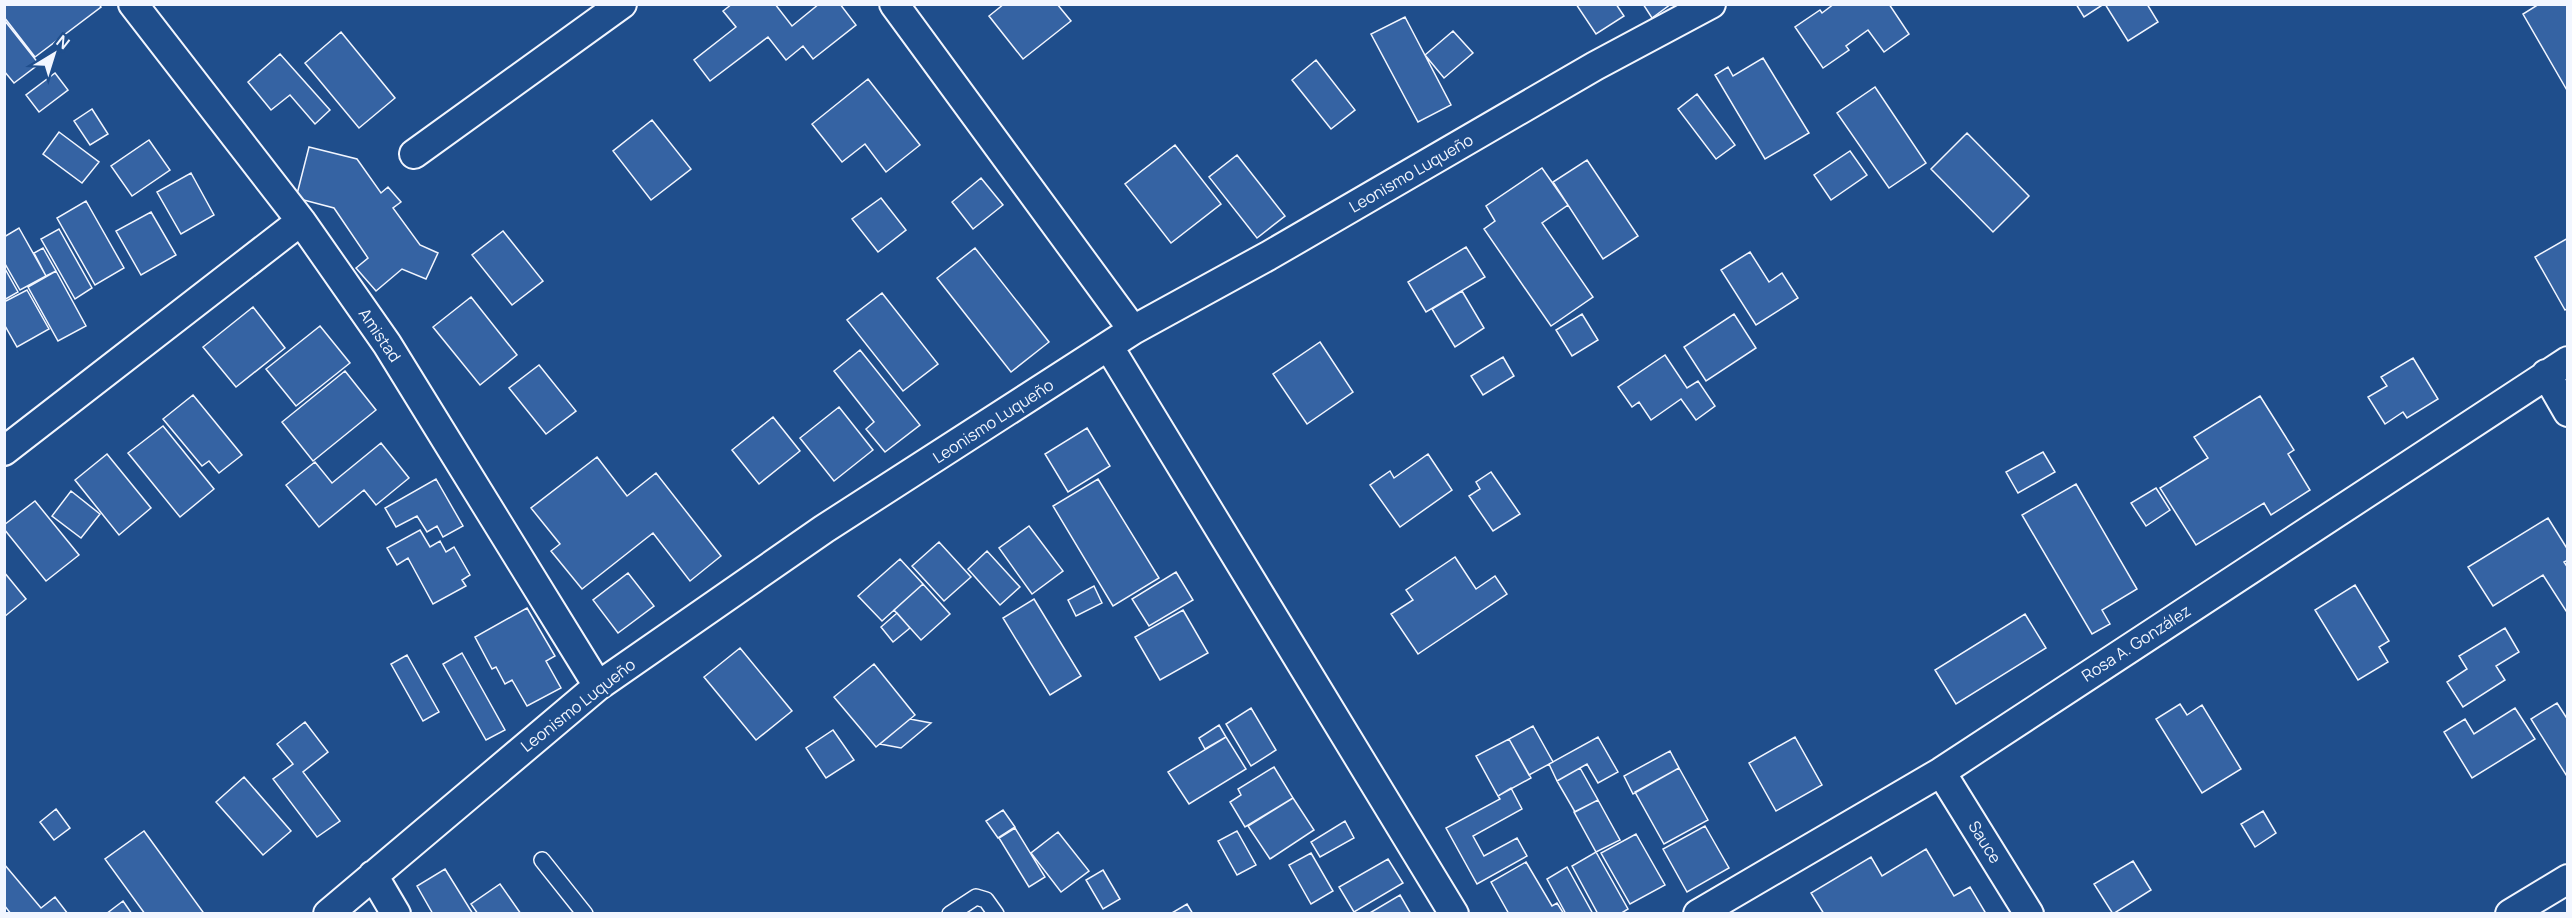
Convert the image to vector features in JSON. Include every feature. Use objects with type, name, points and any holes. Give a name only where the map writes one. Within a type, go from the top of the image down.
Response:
[{"type":"street","name":"Amistad","points":[[133,4],[300,221],[387,344],[598,686]]},
{"type":"street","points":[[414,154],[622,4]]},
{"type":"street","points":[[894,4],[1133,330]]},
{"type":"street","name":"Leonismo Luqueño","points":[[328,914],[355,904],[373,875],[598,686],[824,529],[1133,330],[1268,256],[1595,66],[1711,4]]},
{"type":"street","points":[[4,451],[300,221]]},
{"type":"street","points":[[1109,347],[1454,914]]},
{"type":"street","points":[[2557,367],[2568,412]]},
{"type":"street","name":"Rosa A. González","points":[[1698,914],[1941,772],[2557,367]]},
{"type":"street","name":"Sauce","points":[[1941,772],[2029,914]]},
{"type":"street","points":[[373,875],[396,914]]},
{"type":"street","points":[[2510,914],[2568,879]]},
{"type":"lane","points":[[542,860],[585,914]]},
{"type":"lane","points":[[950,914],[976,897],[986,900],[996,914]]},
{"type":"building","points":[[4,4],[99,4],[101,7],[35,57],[4,17]]},
{"type":"building","points":[[732,4],[775,4],[792,26],[819,4],[840,4],[856,25],[813,59],[803,46],[786,60],[768,37],[710,81],[694,60],[736,27],[723,11]]},
{"type":"building","points":[[1004,4],[1057,4],[1071,21],[1023,59],[989,16]]},
{"type":"building","points":[[1576,4],[1616,4],[1624,16],[1596,34]]},
{"type":"building","points":[[1643,4],[1671,4],[1652,18]]},
{"type":"building","points":[[1834,4],[1889,4],[1909,34],[1884,52],[1868,30],[1846,46],[1849,50],[1823,68],[1795,27],[1820,10],[1822,13]]},
{"type":"building","points":[[2076,4],[2104,4],[2084,17]]},
{"type":"building","points":[[2105,4],[2147,4],[2158,22],[2128,41]]},
{"type":"building","points":[[2539,4],[2568,4],[2568,92],[2523,14]]},
{"type":"building","points":[[1405,17],[1451,105],[1418,122],[1371,34]]},
{"type":"building","points":[[5,21],[39,64],[14,83],[4,71]]},
{"type":"building","points":[[1453,31],[1473,53],[1444,78],[1425,55]]},
{"type":"building","points":[[341,32],[395,98],[359,128],[305,63]]},
{"type":"building","points":[[280,54],[330,110],[315,124],[290,95],[271,110],[248,82]]},
{"type":"building","points":[[1763,58],[1809,133],[1765,159],[1715,75],[1728,67],[1733,76]]},
{"type":"building","points":[[1316,60],[1355,110],[1331,129],[1292,80]]},
{"type":"building","points":[[55,73],[68,90],[39,112],[26,95]]},
{"type":"building","points":[[868,79],[920,145],[886,172],[865,144],[842,162],[812,124]]},
{"type":"building","points":[[1875,87],[1926,163],[1889,188],[1837,113]]},
{"type":"building","points":[[1697,94],[1735,145],[1716,159],[1678,109]]},
{"type":"building","points":[[92,109],[108,134],[90,145],[74,121]]},
{"type":"building","points":[[652,120],[691,169],[651,200],[613,151]]},
{"type":"building","points":[[59,132],[99,162],[82,183],[43,154]]},
{"type":"building","points":[[1967,133],[2029,196],[1993,232],[1931,169]]},
{"type":"building","points":[[149,140],[170,170],[132,196],[111,166]]},
{"type":"building","points":[[1175,145],[1221,204],[1171,243],[1125,184]]},
{"type":"building","points":[[309,147],[357,159],[381,193],[388,187],[401,202],[393,208],[420,245],[438,253],[426,279],[402,269],[376,291],[356,268],[368,258],[334,208],[296,198]]},
{"type":"building","points":[[1850,151],[1867,175],[1831,200],[1814,175]]},
{"type":"building","points":[[1237,155],[1285,216],[1257,238],[1209,177]]},
{"type":"building","points":[[1587,160],[1638,236],[1603,259],[1553,182]]},
{"type":"building","points":[[1542,168],[1568,205],[1542,223],[1593,297],[1551,326],[1484,229],[1495,221],[1486,206]]},
{"type":"building","points":[[191,173],[214,215],[181,234],[157,192]]},
{"type":"building","points":[[981,178],[1003,205],[973,229],[952,202]]},
{"type":"building","points":[[881,198],[906,230],[878,252],[852,219]]},
{"type":"building","points":[[86,201],[124,268],[95,285],[57,218]]},
{"type":"building","points":[[151,212],[176,255],[141,275],[116,231]]},
{"type":"building","points":[[19,228],[46,276],[20,290],[4,262],[4,237]]},
{"type":"building","points":[[59,229],[92,288],[75,299],[41,239]]},
{"type":"building","points":[[503,231],[543,281],[512,305],[472,255]]},
{"type":"building","points":[[2568,238],[2568,308],[2565,310],[2535,257]]},
{"type":"building","points":[[1466,247],[1485,277],[1426,312],[1408,282]]},
{"type":"building","points":[[43,248],[56,271],[46,276],[34,253]]},
{"type":"building","points":[[975,248],[1049,342],[1011,372],[937,278]]},
{"type":"building","points":[[1750,252],[1769,282],[1782,273],[1798,298],[1756,325],[1721,270]]},
{"type":"building","points":[[4,267],[18,292],[4,300]]},
{"type":"building","points":[[56,271],[86,326],[58,341],[28,287]]},
{"type":"building","points":[[27,290],[49,329],[17,347],[4,324],[4,302]]},
{"type":"building","points":[[1462,291],[1484,328],[1455,347],[1432,309]]},
{"type":"building","points":[[882,293],[938,364],[903,391],[847,320]]},
{"type":"building","points":[[471,297],[517,355],[480,385],[433,327]]},
{"type":"building","points":[[253,307],[285,348],[236,387],[203,347]]},
{"type":"building","points":[[1582,314],[1598,340],[1572,356],[1556,330]]},
{"type":"building","points":[[1734,314],[1756,348],[1706,381],[1684,347]]},
{"type":"building","points":[[320,326],[350,363],[296,406],[266,369]]},
{"type":"building","points":[[1320,342],[1353,392],[1307,424],[1273,374]]},
{"type":"building","points":[[860,350],[920,425],[885,452],[866,429],[874,422],[834,371]]},
{"type":"building","points":[[1665,355],[1687,388],[1698,381],[1715,406],[1696,420],[1681,399],[1651,420],[1639,402],[1632,407],[1618,387]]},
{"type":"building","points":[[1503,357],[1514,376],[1483,395],[1471,376]]},
{"type":"building","points":[[2413,358],[2438,399],[2407,418],[2403,412],[2385,424],[2368,397],[2387,386],[2381,377]]},
{"type":"building","points":[[539,365],[576,411],[546,434],[509,388]]},
{"type":"building","points":[[345,371],[376,410],[313,461],[282,422]]},
{"type":"building","points":[[193,395],[242,455],[219,473],[209,461],[202,466],[163,419]]},
{"type":"building","points":[[2260,396],[2294,450],[2288,454],[2310,490],[2271,515],[2264,503],[2196,545],[2160,488],[2208,458],[2194,437]]},
{"type":"building","points":[[839,407],[873,450],[834,481],[800,438]]},
{"type":"building","points":[[773,417],[800,451],[759,484],[732,450]]},
{"type":"building","points":[[163,426],[214,489],[180,517],[128,453]]},
{"type":"building","points":[[1087,428],[1110,466],[1068,492],[1045,454]]},
{"type":"building","points":[[381,443],[409,478],[376,505],[364,490],[319,527],[286,485],[315,462],[332,483]]},
{"type":"building","points":[[2043,452],[2055,472],[2018,493],[2006,472]]},
{"type":"building","points":[[107,454],[151,508],[119,535],[75,480]]},
{"type":"building","points":[[1428,454],[1452,490],[1400,527],[1370,485],[1390,471],[1394,478]]},
{"type":"building","points":[[597,457],[627,496],[656,473],[721,556],[690,581],[653,533],[582,589],[551,551],[560,544],[531,508]]},
{"type":"building","points":[[1491,472],[1520,514],[1493,531],[1469,496],[1480,489],[1476,482]]},
{"type":"building","points":[[436,479],[463,526],[443,537],[437,526],[427,532],[417,516],[396,527],[385,508]]},
{"type":"building","points":[[1098,479],[1159,578],[1113,606],[1053,506]]},
{"type":"building","points":[[2076,484],[2137,589],[2102,610],[2110,624],[2092,634],[2022,515]]},
{"type":"building","points":[[2156,488],[2170,510],[2146,526],[2131,503]]},
{"type":"building","points":[[71,491],[100,514],[81,538],[52,516]]},
{"type":"building","points":[[35,501],[79,555],[46,581],[4,529],[4,525]]},
{"type":"building","points":[[2548,518],[2568,550],[2568,560],[2564,562],[2568,568],[2568,614],[2543,575],[2493,606],[2468,567]]},
{"type":"building","points":[[1029,526],[1063,571],[1032,594],[999,548]]},
{"type":"building","points":[[420,530],[430,547],[440,541],[446,552],[454,547],[470,575],[462,580],[466,586],[433,604],[408,558],[397,565],[387,548]]},
{"type":"building","points":[[939,542],[971,577],[944,601],[912,566]]},
{"type":"building","points":[[987,551],[1020,587],[1000,605],[968,569]]},
{"type":"building","points":[[1455,557],[1476,589],[1495,576],[1507,594],[1418,654],[1391,614],[1413,600],[1406,590]]},
{"type":"building","points":[[900,559],[923,584],[882,621],[858,596]]},
{"type":"building","points":[[4,572],[26,599],[4,617]]},
{"type":"building","points":[[1176,572],[1193,600],[1149,626],[1132,599]]},
{"type":"building","points":[[628,573],[654,606],[618,633],[593,600]]},
{"type":"building","points":[[923,584],[950,614],[921,640],[894,610]]},
{"type":"building","points":[[2355,585],[2389,641],[2379,647],[2388,662],[2358,680],[2315,610]]},
{"type":"building","points":[[1094,586],[1102,603],[1076,616],[1068,600]]},
{"type":"building","points":[[1034,599],[1081,676],[1050,695],[1003,618]]},
{"type":"building","points":[[527,608],[555,656],[546,661],[561,688],[527,706],[512,680],[505,684],[496,667],[492,669],[475,637]]},
{"type":"building","points":[[1183,610],[1208,653],[1160,680],[1135,637]]},
{"type":"building","points":[[897,613],[910,628],[893,642],[881,627]]},
{"type":"building","points":[[2025,614],[2046,648],[1956,704],[1935,670]]},
{"type":"building","points":[[2505,628],[2519,652],[2496,666],[2505,680],[2463,707],[2447,682],[2467,669],[2459,656]]},
{"type":"building","points":[[740,648],[792,711],[756,740],[704,677]]},
{"type":"building","points":[[462,653],[505,730],[486,740],[443,664]]},
{"type":"building","points":[[407,655],[439,712],[423,721],[391,664]]},
{"type":"building","points":[[874,664],[915,715],[876,747],[834,697]]},
{"type":"building","points":[[2557,703],[2568,720],[2568,778],[2531,719]]},
{"type":"building","points":[[2180,704],[2187,715],[2202,705],[2241,769],[2202,793],[2156,719]]},
{"type":"building","points":[[1251,708],[1276,750],[1251,766],[1226,724]]},
{"type":"building","points":[[2515,708],[2535,739],[2472,778],[2444,732],[2465,719],[2474,734]]},
{"type":"building","points":[[910,719],[931,723],[901,748],[880,744]]},
{"type":"building","points":[[305,722],[328,752],[303,772],[340,821],[317,837],[273,779],[293,764],[277,744]]},
{"type":"building","points":[[1219,725],[1226,737],[1205,749],[1199,738]]},
{"type":"building","points":[[1533,726],[1553,762],[1529,775],[1509,739]]},
{"type":"building","points":[[833,730],[854,760],[826,778],[806,748]]},
{"type":"building","points":[[1226,737],[1246,769],[1189,804],[1168,772]]},
{"type":"building","points":[[1598,737],[1618,772],[1598,783],[1587,764],[1557,781],[1549,764]]},
{"type":"building","points":[[1795,737],[1822,785],[1776,811],[1749,763]]},
{"type":"building","points":[[1509,739],[1531,778],[1498,796],[1476,756]]},
{"type":"building","points":[[1670,751],[1679,768],[1633,794],[1624,776]]},
{"type":"building","points":[[1274,767],[1293,798],[1245,827],[1230,802],[1241,795],[1238,789]]},
{"type":"building","points":[[1580,768],[1598,800],[1575,812],[1557,781]]},
{"type":"building","points":[[1679,768],[1708,820],[1664,844],[1635,792]]},
{"type":"building","points":[[244,777],[291,831],[263,855],[216,802]]},
{"type":"building","points":[[1511,788],[1522,809],[1473,836],[1484,856],[1517,838],[1527,856],[1477,884],[1446,828],[1500,799],[1498,796]]},
{"type":"building","points":[[1293,798],[1314,830],[1270,859],[1248,826]]},
{"type":"building","points":[[1598,800],[1620,840],[1596,852],[1574,812]]},
{"type":"building","points":[[56,809],[70,828],[54,840],[40,822]]},
{"type":"building","points":[[1003,810],[1015,827],[998,838],[986,821]]},
{"type":"building","points":[[2263,811],[2276,833],[2255,847],[2241,824]]},
{"type":"building","points":[[1345,821],[1354,838],[1320,857],[1311,842]]},
{"type":"building","points":[[1705,826],[1729,868],[1687,892],[1663,849]]},
{"type":"building","points":[[1015,828],[1045,877],[1029,887],[999,838]]},
{"type":"building","points":[[144,831],[203,912],[202,914],[145,914],[105,859]]},
{"type":"building","points":[[1237,831],[1256,865],[1237,875],[1218,841]]},
{"type":"building","points":[[1058,832],[1089,871],[1061,892],[1031,853]]},
{"type":"building","points":[[1636,834],[1665,885],[1630,904],[1601,853]]},
{"type":"building","points":[[1926,849],[1954,896],[1970,887],[1985,912],[1981,914],[1824,914],[1811,893],[1871,857],[1882,876]]},
{"type":"building","points":[[1596,852],[1628,909],[1620,914],[1598,914],[1572,866]]},
{"type":"building","points":[[1311,853],[1333,891],[1311,904],[1289,865]]},
{"type":"building","points":[[1388,859],[1403,883],[1354,912],[1339,887]]},
{"type":"building","points":[[2133,861],[2151,890],[2113,914],[2094,884]]},
{"type":"building","points":[[1526,862],[1552,906],[1557,903],[1564,914],[1509,914],[1491,882]]},
{"type":"building","points":[[4,864],[41,908],[55,897],[68,914],[11,914],[4,905]]},
{"type":"building","points":[[1567,867],[1593,914],[1566,914],[1547,879]]},
{"type":"building","points":[[445,869],[473,914],[433,914],[417,886]]},
{"type":"building","points":[[1103,870],[1120,899],[1103,909],[1086,880]]},
{"type":"building","points":[[500,884],[521,914],[478,914],[471,904]]},
{"type":"building","points":[[1400,895],[1411,914],[1368,914]]},
{"type":"building","points":[[123,901],[132,914],[106,914]]},
{"type":"building","points":[[1187,904],[1193,914],[1170,914]]}]
